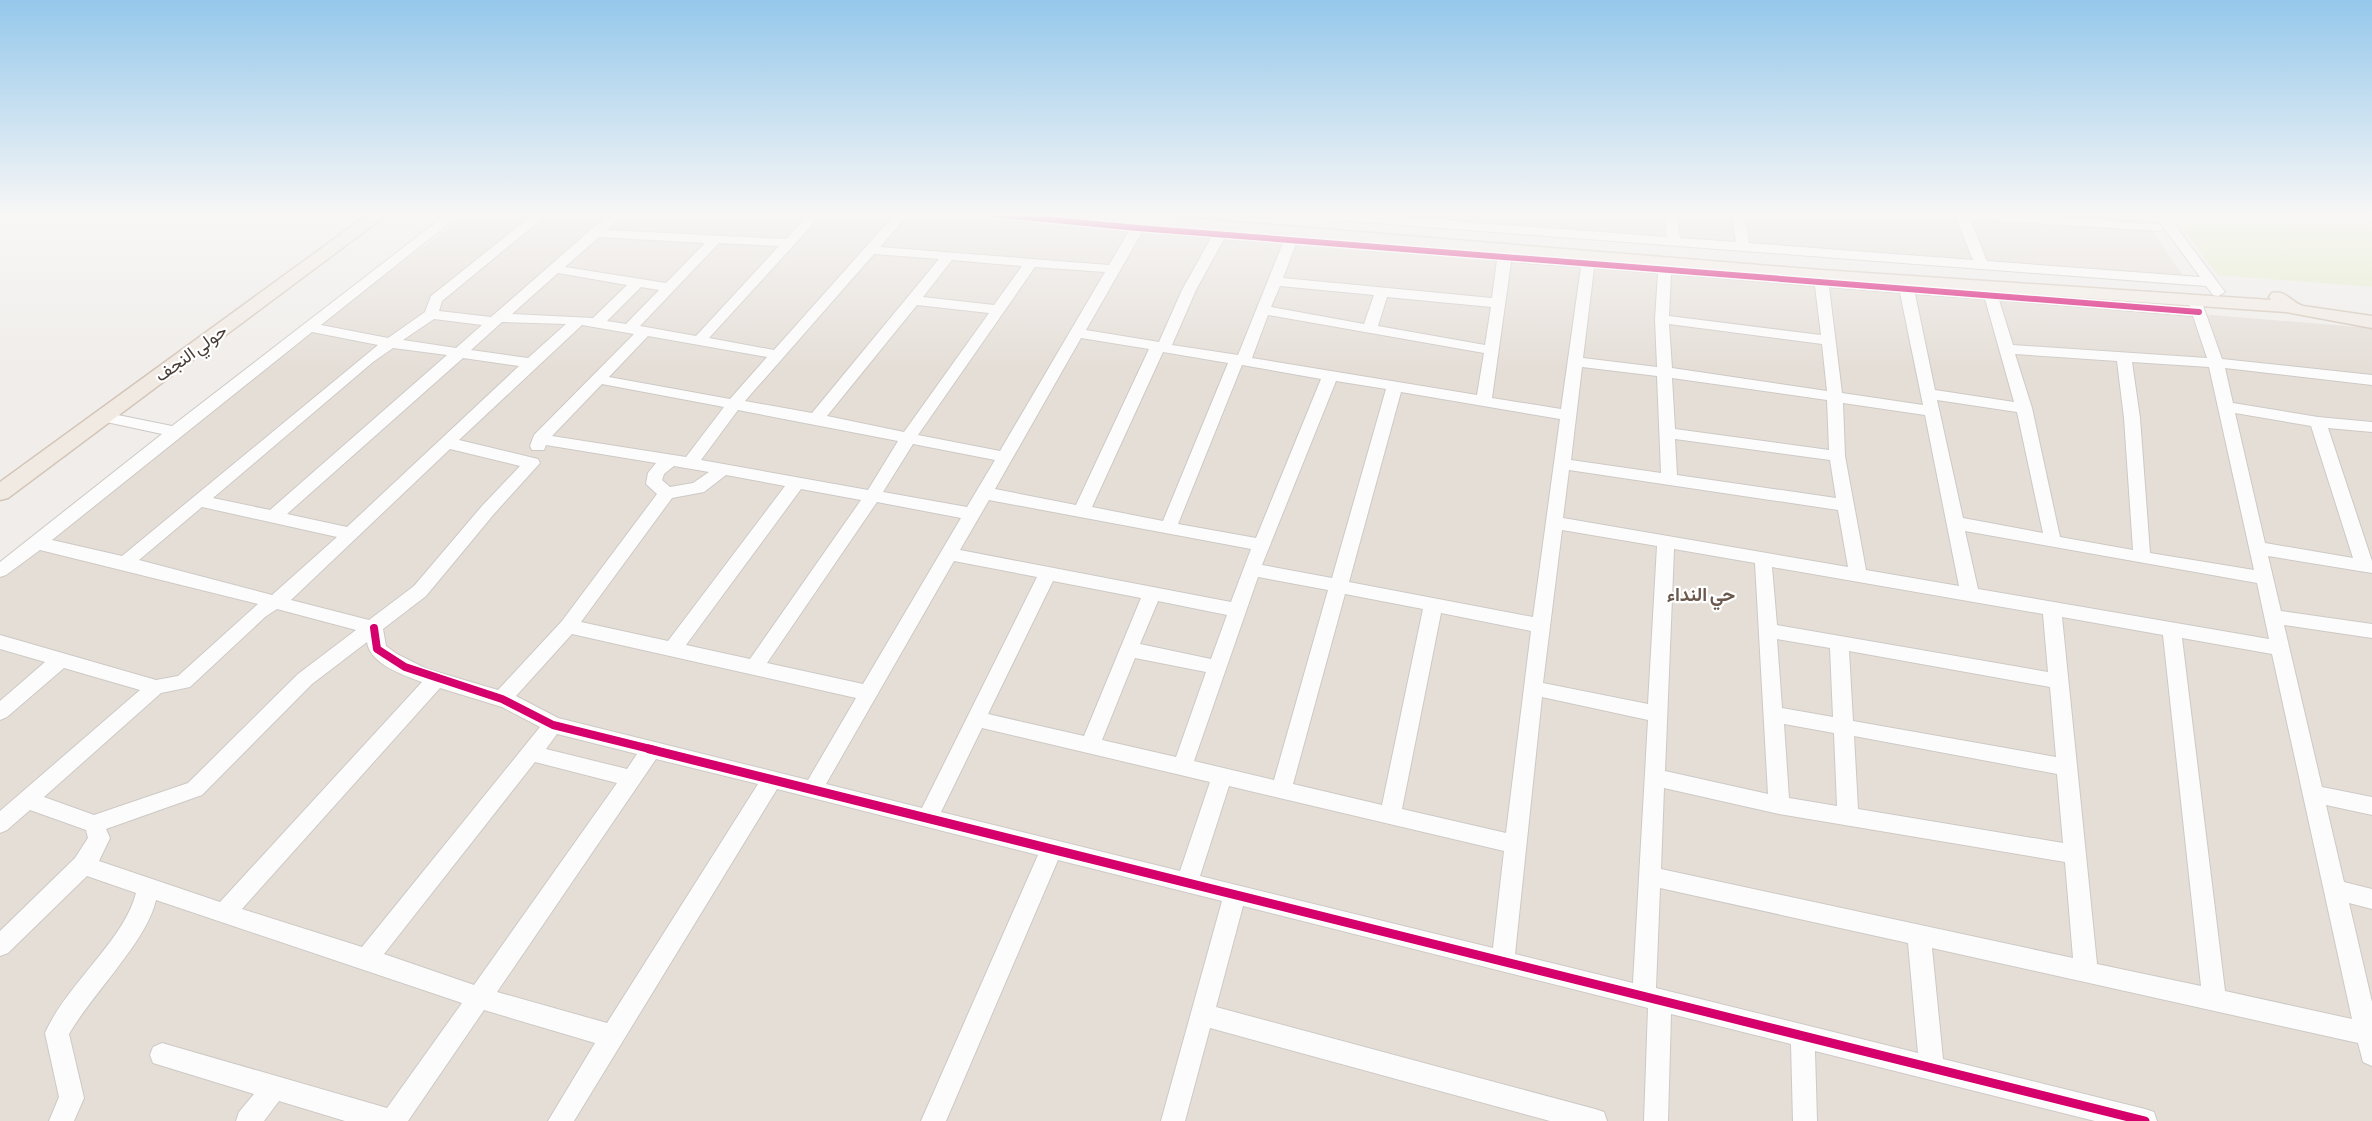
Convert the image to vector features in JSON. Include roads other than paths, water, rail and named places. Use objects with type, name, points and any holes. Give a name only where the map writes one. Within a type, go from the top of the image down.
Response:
[{"type":"main road","name":"حولي النجف","points":[[0,475],[289,265]]},
{"type":"main road","name":"حولي النجف","points":[[0,493],[310,265]]},
{"type":"main road","points":[[1669,265],[1822,279],[2197,306],[2284,302]]},
{"type":"main road","points":[[1941,265],[2214,287],[2284,302],[2314,314],[2372,322]]},
{"type":"main road","points":[[176,347],[177,351],[183,353],[196,350]]},
{"type":"main road","points":[[150,365],[165,363],[170,369]]},
{"type":"street","points":[[0,570],[38,544],[175,432],[389,265]]},
{"type":"street","points":[[125,563],[368,359],[431,314],[436,299],[478,265]]},
{"type":"street","points":[[274,516],[559,265]]},
{"type":"street","points":[[629,329],[691,265]]},
{"type":"street","points":[[699,342],[769,265]]},
{"type":"street","points":[[690,463],[734,404],[857,265]]},
{"type":"street","points":[[816,419],[941,265]]},
{"type":"street","points":[[754,668],[873,496],[908,438],[1030,265]]},
{"type":"street","points":[[1071,265],[1114,269]]},
{"type":"street","points":[[813,788],[1116,265]]},
{"type":"street","points":[[1081,512],[1202,265]]},
{"type":"street","points":[[1168,528],[1281,265]]},
{"type":"street","points":[[1484,401],[1504,265]]},
{"type":"street","points":[[1503,961],[1533,688],[1556,523],[1567,415],[1588,265]]},
{"type":"street","points":[[1665,265],[1662,319],[1669,480]]},
{"type":"street","points":[[1994,265],[2214,287]]},
{"type":"street","points":[[2197,265],[2214,287]]},
{"type":"street","points":[[555,269],[670,288]]},
{"type":"street","points":[[1822,279],[1835,396],[1838,456],[1858,574]]},
{"type":"street","points":[[1274,281],[1498,302]]},
{"type":"street","points":[[0,642],[156,687],[183,682],[259,612],[288,594],[531,363],[588,322],[638,282]]},
{"type":"street","points":[[1906,285],[1970,594]]},
{"type":"street","points":[[1990,291],[2024,408],[2053,542]]},
{"type":"street","points":[[1369,330],[1382,292]]},
{"type":"street","points":[[913,300],[999,310]]},
{"type":"street","points":[[1650,876],[2214,1000],[2370,1044],[2224,406],[2216,363],[2197,306]]},
{"type":"street","points":[[1262,310],[1491,350]]},
{"type":"street","points":[[431,314],[496,320],[588,322],[778,355]]},
{"type":"street","points":[[1662,319],[1830,341]]},
{"type":"street","points":[[309,327],[392,343],[531,363]]},
{"type":"street","points":[[27,800],[94,824],[194,789],[305,679],[420,591],[488,510],[532,462],[540,439],[644,332]]},
{"type":"street","points":[[1077,333],[1567,415]]},
{"type":"street","points":[[2008,349],[2216,363],[2372,380]]},
{"type":"street","points":[[2124,356],[2132,418],[2142,558]]},
{"type":"street","points":[[1575,362],[1665,372],[1932,411]]},
{"type":"street","points":[[1182,768],[1252,569],[1330,376]]},
{"type":"street","points":[[597,379],[816,419],[1004,457]]},
{"type":"street","points":[[1281,790],[1396,386]]},
{"type":"street","points":[[1929,394],[2024,408]]},
{"type":"street","points":[[2224,406],[2318,422],[2372,428]]},
{"type":"street","points":[[103,417],[175,432]]},
{"type":"street","points":[[2258,548],[2368,566],[2318,422]]},
{"type":"street","points":[[1667,433],[1838,456]]},
{"type":"street","points":[[540,439],[690,463],[972,514]]},
{"type":"street","points":[[448,443],[532,462]]},
{"type":"street","points":[[671,460],[659,468],[653,475],[654,484],[667,493],[698,488],[723,469]]},
{"type":"street","points":[[1563,464],[1846,505]]},
{"type":"street","points":[[673,649],[797,482]]},
{"type":"street","points":[[502,699],[568,626],[667,493]]},
{"type":"street","points":[[984,494],[1261,546]]},
{"type":"street","points":[[200,501],[351,534]]},
{"type":"street","points":[[1556,523],[2280,648]]},
{"type":"street","points":[[1956,523],[2142,558],[2264,578]]},
{"type":"street","points":[[1656,1121],[1650,876],[1666,541]]},
{"type":"street","points":[[38,544],[125,563],[374,628]]},
{"type":"street","points":[[949,554],[1237,610]]},
{"type":"street","points":[[1763,558],[1778,805]]},
{"type":"street","points":[[1252,569],[1542,626]]},
{"type":"street","points":[[928,817],[1048,573]]},
{"type":"street","points":[[1090,746],[1152,593]]},
{"type":"street","points":[[1391,814],[1433,605]]},
{"type":"street","points":[[2052,608],[2086,972]]},
{"type":"street","points":[[2273,616],[2372,631]]},
{"type":"street","points":[[568,626],[868,693]]},
{"type":"street","points":[[374,628],[377,649],[392,662],[436,679],[502,699],[554,725],[2145,1121]]},
{"type":"street","points":[[2172,629],[2214,1000]]},
{"type":"street","points":[[1767,630],[2059,681]]},
{"type":"street","points":[[1839,643],[1848,817]]},
{"type":"street","points":[[1128,649],[1216,667]]},
{"type":"street","points":[[0,712],[60,660]]},
{"type":"street","points":[[224,913],[436,679]]},
{"type":"street","points":[[0,824],[156,687]]},
{"type":"street","points":[[1533,688],[1658,714]]},
{"type":"street","points":[[1773,714],[2067,767]]},
{"type":"street","points":[[977,719],[1182,768],[1517,844]]},
{"type":"street","points":[[366,959],[554,725]]},
{"type":"street","points":[[393,1121],[652,749]]},
{"type":"street","points":[[531,753],[632,779]]},
{"type":"street","points":[[1186,882],[1222,777]]},
{"type":"street","points":[[1655,777],[1778,805],[2075,854]]},
{"type":"street","points":[[560,1121],[773,778]]},
{"type":"street","points":[[2313,794],[2372,806]]},
{"type":"street","points":[[0,946],[83,865],[93,852],[99,838],[94,824]]},
{"type":"street","points":[[933,1121],[1052,848]]},
{"type":"street","points":[[83,865],[480,998],[612,1036]]},
{"type":"street","points":[[61,1121],[72,1098],[57,1033],[73,1005],[121,943],[143,909],[148,887]]},
{"type":"street","points":[[2334,889],[2372,899]]},
{"type":"street","points":[[1173,1121],[1235,894]]},
{"type":"street","points":[[1919,935],[1932,1068]]},
{"type":"street","points":[[1202,1014],[1595,1121]]},
{"type":"street","points":[[1803,1036],[1805,1121]]},
{"type":"street","points":[[162,1055],[387,1121]]},
{"type":"street","points":[[248,1121],[274,1088]]},
{"type":"district","name":"حي النداء","points":[[1701,594]]}]
